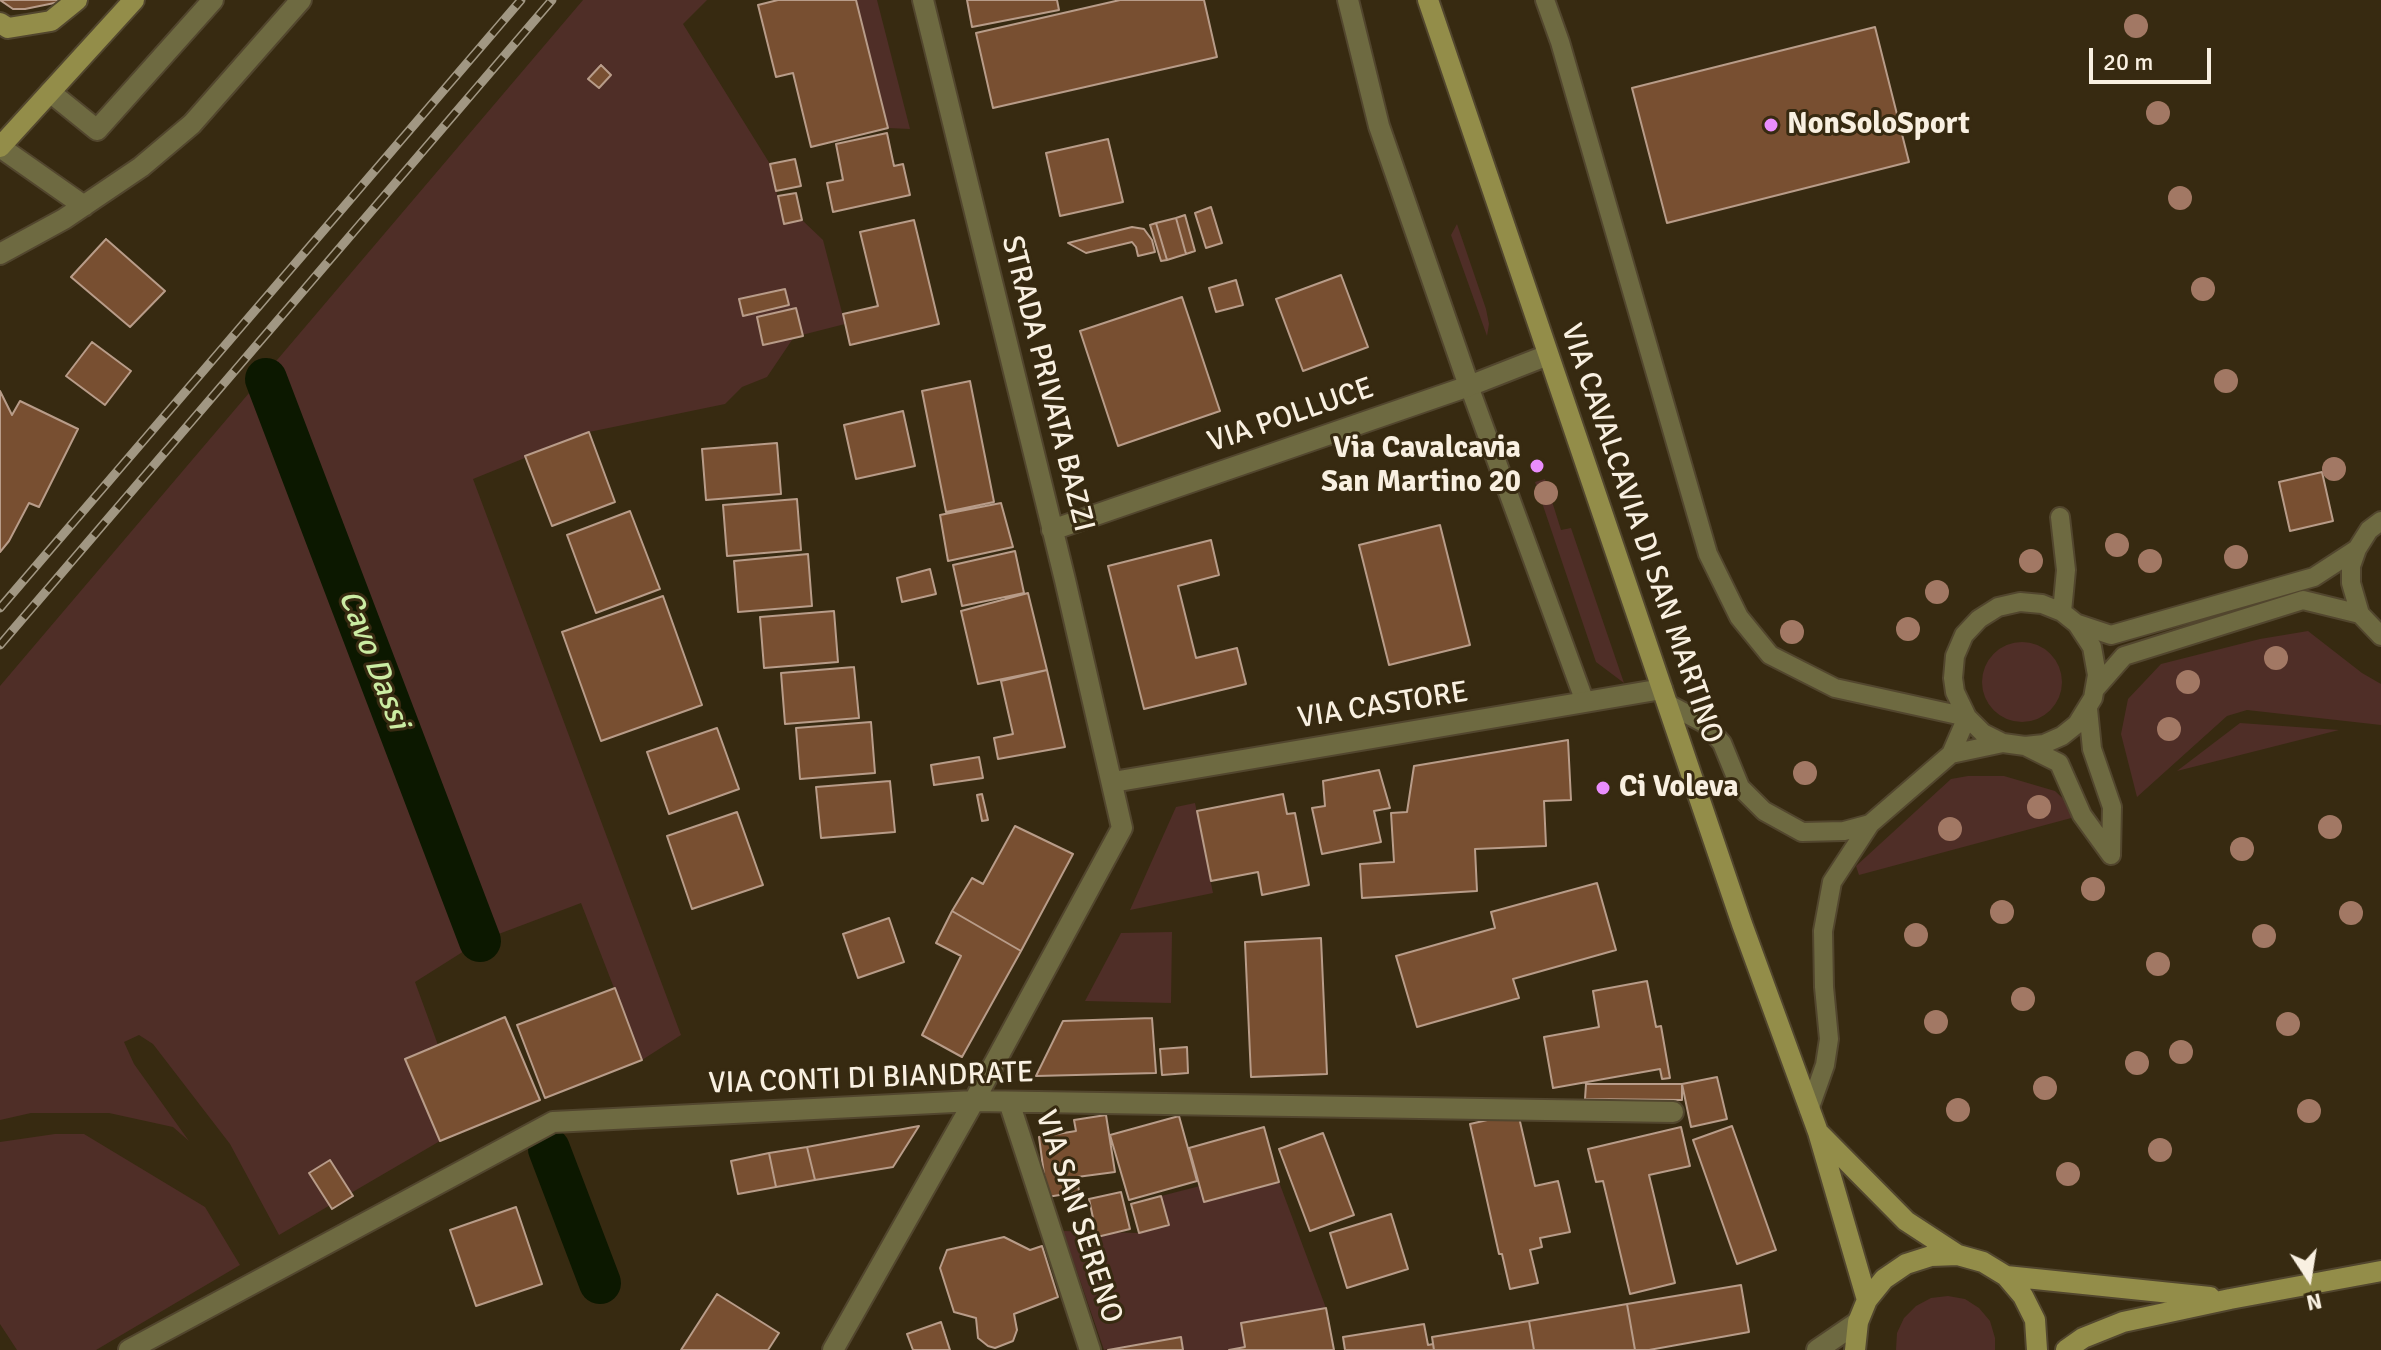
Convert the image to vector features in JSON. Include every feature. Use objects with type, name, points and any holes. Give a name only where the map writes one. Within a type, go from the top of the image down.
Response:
[{"type":"main road","points":[[0,23],[8,28],[51,21],[77,0]]},
{"type":"main road","points":[[0,147],[134,0]]},
{"type":"main road","name":"VIA CAVALCAVIA DI SAN MARTINO","points":[[1428,0],[1665,697],[1818,1132],[1867,1300]]},
{"type":"main road","name":"VIA CAVALCAVIA DI SAN MARTINO","points":[[1818,1132],[1906,1221],[1958,1255],[1983,1262],[2006,1276]]},
{"type":"main road","points":[[1855,1350],[1858,1322],[1867,1300],[1884,1279],[1906,1264],[1931,1256],[1958,1255]]},
{"type":"main road","points":[[2066,1350],[2083,1338],[2123,1322],[2381,1271]]},
{"type":"main road","points":[[2006,1276],[2230,1299]]},
{"type":"main road","points":[[2006,1276],[2023,1296],[2035,1320],[2037,1350]]},
{"type":"street","points":[[50,92],[97,130],[213,0]]},
{"type":"street","points":[[0,254],[84,206],[141,167],[192,124],[301,0]]},
{"type":"street","name":"STRADA PRIVATA BAZZI","points":[[833,1350],[974,1101],[1122,828],[923,0]]},
{"type":"street","points":[[1348,0],[1379,126],[1469,386]]},
{"type":"street","points":[[0,147],[84,206]]},
{"type":"street","name":"VIA POLLUCE","points":[[1052,530],[1469,386],[1548,355]]},
{"type":"street","name":"VIA CASTORE","points":[[1113,782],[1585,702],[1665,697]]},
{"type":"street","name":"VIA CONTI DI BIANDRATE","points":[[129,1350],[553,1122],[974,1101],[1673,1112]]},
{"type":"street","name":"VIA SAN SERENO","points":[[1009,1102],[1090,1350]]},
{"type":"street","points":[[1817,1350],[1858,1322]]},
{"type":"lane","points":[[1545,0],[1708,554],[1739,617],[1770,655],[1835,688],[1967,717]]},
{"type":"lane","points":[[1469,386],[1585,702]]},
{"type":"lane","points":[[2060,517],[2070,618],[2086,635],[2096,660],[2096,688]]},
{"type":"lane","points":[[2381,521],[2369,530],[2351,566],[2351,583],[2360,614],[2381,636]]},
{"type":"lane","points":[[2357,549],[2314,577],[2111,635],[2042,604],[2020,602],[1998,607],[1979,619],[1964,635],[1955,656],[1955,692],[1967,717],[1983,733],[2003,743],[2025,746],[2044,744],[2062,736],[2077,724],[2088,709],[2096,688],[2124,656],[2303,600],[2360,614]]},
{"type":"lane","points":[[1665,697],[1704,723],[1722,743],[1740,787],[1764,811],[1802,832],[1844,831],[1870,824]]},
{"type":"lane","points":[[2025,746],[2059,763],[2082,815],[2111,855],[2112,807],[2092,749],[2088,709]]},
{"type":"lane","points":[[1809,1110],[1825,1065],[1829,1039],[1823,931],[1832,882],[1870,824],[1951,754],[1967,717]]},
{"type":"lane","points":[[1951,754],[2003,743]]},
{"type":"shaded area","points":[[583,0],[707,0],[683,24],[770,164],[784,223],[802,220],[823,240],[845,324],[794,337],[767,377],[742,387],[725,404],[589,432],[473,479],[681,1035],[642,1060],[581,903],[480,941],[415,982],[438,1045],[405,1059],[440,1141],[279,1235],[230,1144],[153,1044],[139,1035],[124,1042],[134,1064],[189,1141],[173,1127],[109,1113],[31,1113],[0,1120],[0,686]]},
{"type":"shaded area","points":[[856,0],[877,0],[910,129],[888,128]]},
{"type":"shaded area","points":[[1457,224],[1486,309],[1489,324],[1487,336],[1451,235]]},
{"type":"shaded area","points":[[1545,479],[1561,530],[1571,528],[1624,683],[1596,662],[1535,482]]},
{"type":"shaded area","points":[[2308,631],[2381,684],[2381,725],[2247,710],[2227,716],[2137,797],[2121,734],[2128,699],[2161,664],[2260,639]]},
{"type":"shaded area","points":[[2022,642],[2037,645],[2050,654],[2059,667],[2062,682],[2059,697],[2050,710],[2037,719],[2022,722],[2007,719],[1994,710],[1985,697],[1982,682],[1985,667],[1994,654],[2007,645]]},
{"type":"shaded area","points":[[2240,723],[2339,730],[2177,771]]},
{"type":"shaded area","points":[[2004,776],[2055,791],[2073,808],[2075,817],[1859,875],[1856,866],[1951,779]]},
{"type":"shaded area","points":[[1195,803],[1213,893],[1130,910],[1176,807]]},
{"type":"shaded area","points":[[1172,932],[1171,1003],[1085,1001],[1121,933]]},
{"type":"shaded area","points":[[55,1134],[84,1134],[205,1207],[240,1265],[96,1350],[17,1350],[0,1324],[0,1142]]},
{"type":"shaded area","points":[[1279,1182],[1326,1308],[1245,1347],[1183,1350],[1181,1338],[1104,1350],[1063,1231],[1140,1233],[1168,1225],[1161,1196],[1200,1186],[1205,1202]]},
{"type":"shaded area","points":[[1948,1296],[1965,1299],[1979,1308],[1990,1321],[1995,1350],[1896,1350],[1897,1333],[1904,1318],[1916,1306],[1931,1298]]},
{"type":"building","points":[[0,0],[69,0],[13,9]]},
{"type":"building","points":[[778,0],[856,0],[888,128],[811,147],[793,73],[776,77],[758,5]]},
{"type":"building","points":[[967,0],[1057,0],[1059,10],[972,27]]},
{"type":"building","points":[[1120,0],[1204,0],[1217,57],[993,108],[976,33]]},
{"type":"building","name":"NonSoloSport","points":[[1875,27],[1909,162],[1667,223],[1632,88]]},
{"type":"building","points":[[601,65],[611,75],[599,88],[588,79]]},
{"type":"building","points":[[887,133],[894,166],[903,164],[910,195],[833,212],[827,183],[843,180],[836,144]]},
{"type":"building","points":[[1108,139],[1123,202],[1060,216],[1046,153]]},
{"type":"building","points":[[795,159],[801,186],[776,191],[770,164]]},
{"type":"building","points":[[796,193],[802,220],[784,224],[778,196]]},
{"type":"building","points":[[1211,207],[1222,243],[1206,248],[1195,213]]},
{"type":"building","points":[[1185,215],[1195,251],[1186,254],[1176,218]]},
{"type":"building","points":[[1176,218],[1186,254],[1167,260],[1156,223]]},
{"type":"building","points":[[914,220],[939,324],[850,345],[843,314],[878,306],[860,232]]},
{"type":"building","points":[[1156,223],[1167,260],[1161,261],[1150,225]]},
{"type":"building","points":[[1132,227],[1144,229],[1152,240],[1155,252],[1138,256],[1132,242],[1086,253],[1068,243]]},
{"type":"building","points":[[106,239],[165,291],[130,327],[71,277]]},
{"type":"building","points":[[1341,275],[1368,347],[1303,371],[1276,299]]},
{"type":"building","points":[[1236,280],[1243,305],[1216,312],[1209,288]]},
{"type":"building","points":[[785,289],[789,305],[743,316],[739,299]]},
{"type":"building","points":[[1182,297],[1220,411],[1118,446],[1080,331]]},
{"type":"building","points":[[796,308],[803,336],[763,345],[757,317]]},
{"type":"building","points":[[92,342],[131,371],[105,405],[66,376]]},
{"type":"building","points":[[970,381],[994,502],[946,512],[922,391]]},
{"type":"building","points":[[0,391],[12,415],[20,401],[78,429],[39,507],[29,503],[0,552]]},
{"type":"building","points":[[903,411],[915,466],[856,479],[844,425]]},
{"type":"building","points":[[589,432],[615,502],[552,526],[525,456]]},
{"type":"building","points":[[777,443],[781,494],[706,500],[702,449]]},
{"type":"building","points":[[2322,472],[2333,521],[2290,531],[2279,482]]},
{"type":"building","points":[[797,499],[801,550],[727,556],[723,505]]},
{"type":"building","points":[[1001,503],[1013,547],[948,561],[940,515]]},
{"type":"building","points":[[630,511],[660,589],[596,613],[567,535]]},
{"type":"building","points":[[1440,525],[1470,645],[1389,665],[1359,545]]},
{"type":"building","points":[[1211,540],[1219,575],[1178,586],[1196,658],[1237,648],[1246,684],[1144,709],[1108,566]]},
{"type":"building","points":[[1015,551],[1024,593],[962,606],[953,565]]},
{"type":"building","points":[[808,554],[812,606],[738,612],[734,561]]},
{"type":"building","points":[[930,569],[936,594],[902,602],[897,578]]},
{"type":"building","points":[[1028,593],[1047,670],[978,684],[961,611]]},
{"type":"building","points":[[663,596],[702,705],[601,741],[562,632]]},
{"type":"building","points":[[834,611],[838,662],[764,668],[760,617]]},
{"type":"building","points":[[854,667],[859,718],[785,724],[781,673]]},
{"type":"building","points":[[1047,670],[1065,747],[998,759],[994,738],[1013,734],[1001,681]]},
{"type":"building","points":[[871,722],[875,773],[800,779],[796,728]]},
{"type":"building","points":[[717,728],[739,789],[669,814],[647,752]]},
{"type":"building","points":[[1568,740],[1571,800],[1544,801],[1546,846],[1475,849],[1477,891],[1362,898],[1360,864],[1394,862],[1391,813],[1407,812],[1414,766]]},
{"type":"building","points":[[979,757],[983,778],[934,785],[931,765]]},
{"type":"building","points":[[1379,770],[1390,808],[1374,811],[1381,842],[1322,854],[1312,808],[1325,806],[1323,781]]},
{"type":"building","points":[[890,781],[895,832],[821,838],[816,787]]},
{"type":"building","points":[[982,794],[988,820],[982,821],[977,795]]},
{"type":"building","points":[[1283,794],[1287,814],[1295,813],[1309,885],[1262,895],[1258,872],[1211,881],[1197,811]]},
{"type":"building","points":[[737,812],[763,885],[692,909],[667,836]]},
{"type":"building","points":[[1015,826],[1073,854],[1021,951],[952,911],[972,878],[983,884]]},
{"type":"building","points":[[1597,883],[1616,950],[1513,979],[1519,998],[1417,1027],[1396,956],[1495,928],[1491,912]]},
{"type":"building","points":[[952,911],[1021,951],[962,1057],[922,1035],[961,956],[936,943]]},
{"type":"building","points":[[889,918],[904,962],[858,978],[843,934]]},
{"type":"building","points":[[1321,938],[1327,1074],[1251,1077],[1245,942]]},
{"type":"building","points":[[1647,981],[1656,1027],[1661,1026],[1670,1078],[1662,1079],[1660,1069],[1553,1088],[1544,1037],[1599,1027],[1593,991]]},
{"type":"building","points":[[615,988],[642,1060],[545,1098],[517,1025]]},
{"type":"building","points":[[505,1017],[540,1100],[440,1141],[405,1059]]},
{"type":"building","points":[[1152,1018],[1156,1073],[1036,1076],[1063,1021]]},
{"type":"building","points":[[1187,1047],[1188,1073],[1162,1075],[1160,1049]]},
{"type":"building","points":[[1717,1077],[1727,1119],[1691,1127],[1682,1084]]},
{"type":"building","points":[[1586,1084],[1682,1084],[1682,1100],[1585,1099]]},
{"type":"building","points":[[1518,1113],[1535,1186],[1558,1181],[1570,1232],[1540,1238],[1542,1247],[1530,1250],[1538,1283],[1510,1289],[1502,1254],[1499,1254],[1470,1124]]},
{"type":"building","points":[[1106,1115],[1115,1172],[1077,1177],[1079,1192],[1047,1197],[1039,1137],[1076,1131],[1074,1120]]},
{"type":"building","points":[[1179,1116],[1197,1181],[1129,1200],[1110,1135]]},
{"type":"building","points":[[919,1126],[893,1167],[815,1180],[807,1147]]},
{"type":"building","points":[[1732,1126],[1776,1250],[1737,1264],[1693,1140]]},
{"type":"building","points":[[1264,1127],[1279,1182],[1204,1202],[1189,1148]]},
{"type":"building","points":[[1681,1127],[1690,1166],[1649,1175],[1675,1283],[1630,1294],[1603,1181],[1596,1182],[1588,1149]]},
{"type":"building","points":[[1323,1133],[1354,1215],[1310,1231],[1279,1149]]},
{"type":"building","points":[[807,1147],[815,1180],[776,1187],[769,1153]]},
{"type":"building","points":[[769,1153],[776,1187],[738,1194],[731,1161]]},
{"type":"building","points":[[330,1160],[353,1196],[332,1209],[309,1173]]},
{"type":"building","points":[[1121,1192],[1130,1229],[1097,1237],[1089,1199]]},
{"type":"building","points":[[1161,1196],[1169,1225],[1139,1233],[1131,1204]]},
{"type":"building","points":[[516,1207],[542,1284],[476,1306],[450,1230]]},
{"type":"building","points":[[1391,1214],[1408,1269],[1347,1288],[1330,1233]]},
{"type":"building","points":[[1004,1237],[1030,1250],[1042,1246],[1058,1297],[1014,1314],[1017,1330],[1013,1341],[995,1348],[978,1338],[976,1318],[954,1312],[940,1268],[947,1250]]},
{"type":"building","points":[[1741,1285],[1749,1332],[1635,1350],[1627,1304]]},
{"type":"building","points":[[717,1294],[779,1333],[768,1350],[681,1350]]},
{"type":"building","points":[[1627,1304],[1635,1350],[1534,1350],[1529,1321]]},
{"type":"building","points":[[1326,1308],[1334,1350],[1229,1350],[1245,1347],[1241,1323]]},
{"type":"building","points":[[1529,1321],[1534,1350],[1434,1350],[1432,1337]]},
{"type":"building","points":[[941,1322],[950,1350],[913,1350],[907,1334]]},
{"type":"building","points":[[1424,1324],[1428,1345],[1433,1344],[1434,1350],[1345,1350],[1343,1337]]},
{"type":"building","points":[[1181,1337],[1183,1350],[1108,1350]]},
{"type":"waterway","name":"Cavo Dassi","points":[[266,379],[480,941]]},
{"type":"waterway","name":"Cavo Dassi","points":[[549,1149],[600,1283]]},
{"type":"railway","points":[[0,608],[521,0]]},
{"type":"railway","points":[[0,645],[552,0]]},
{"type":"place","name":"NonSoloSport","points":[[1771,125]]},
{"type":"place","name":"Via Cavalcavia San Martino 20","points":[[1537,466]]},
{"type":"place","name":"Ci Voleva","points":[[1603,788]]}]
